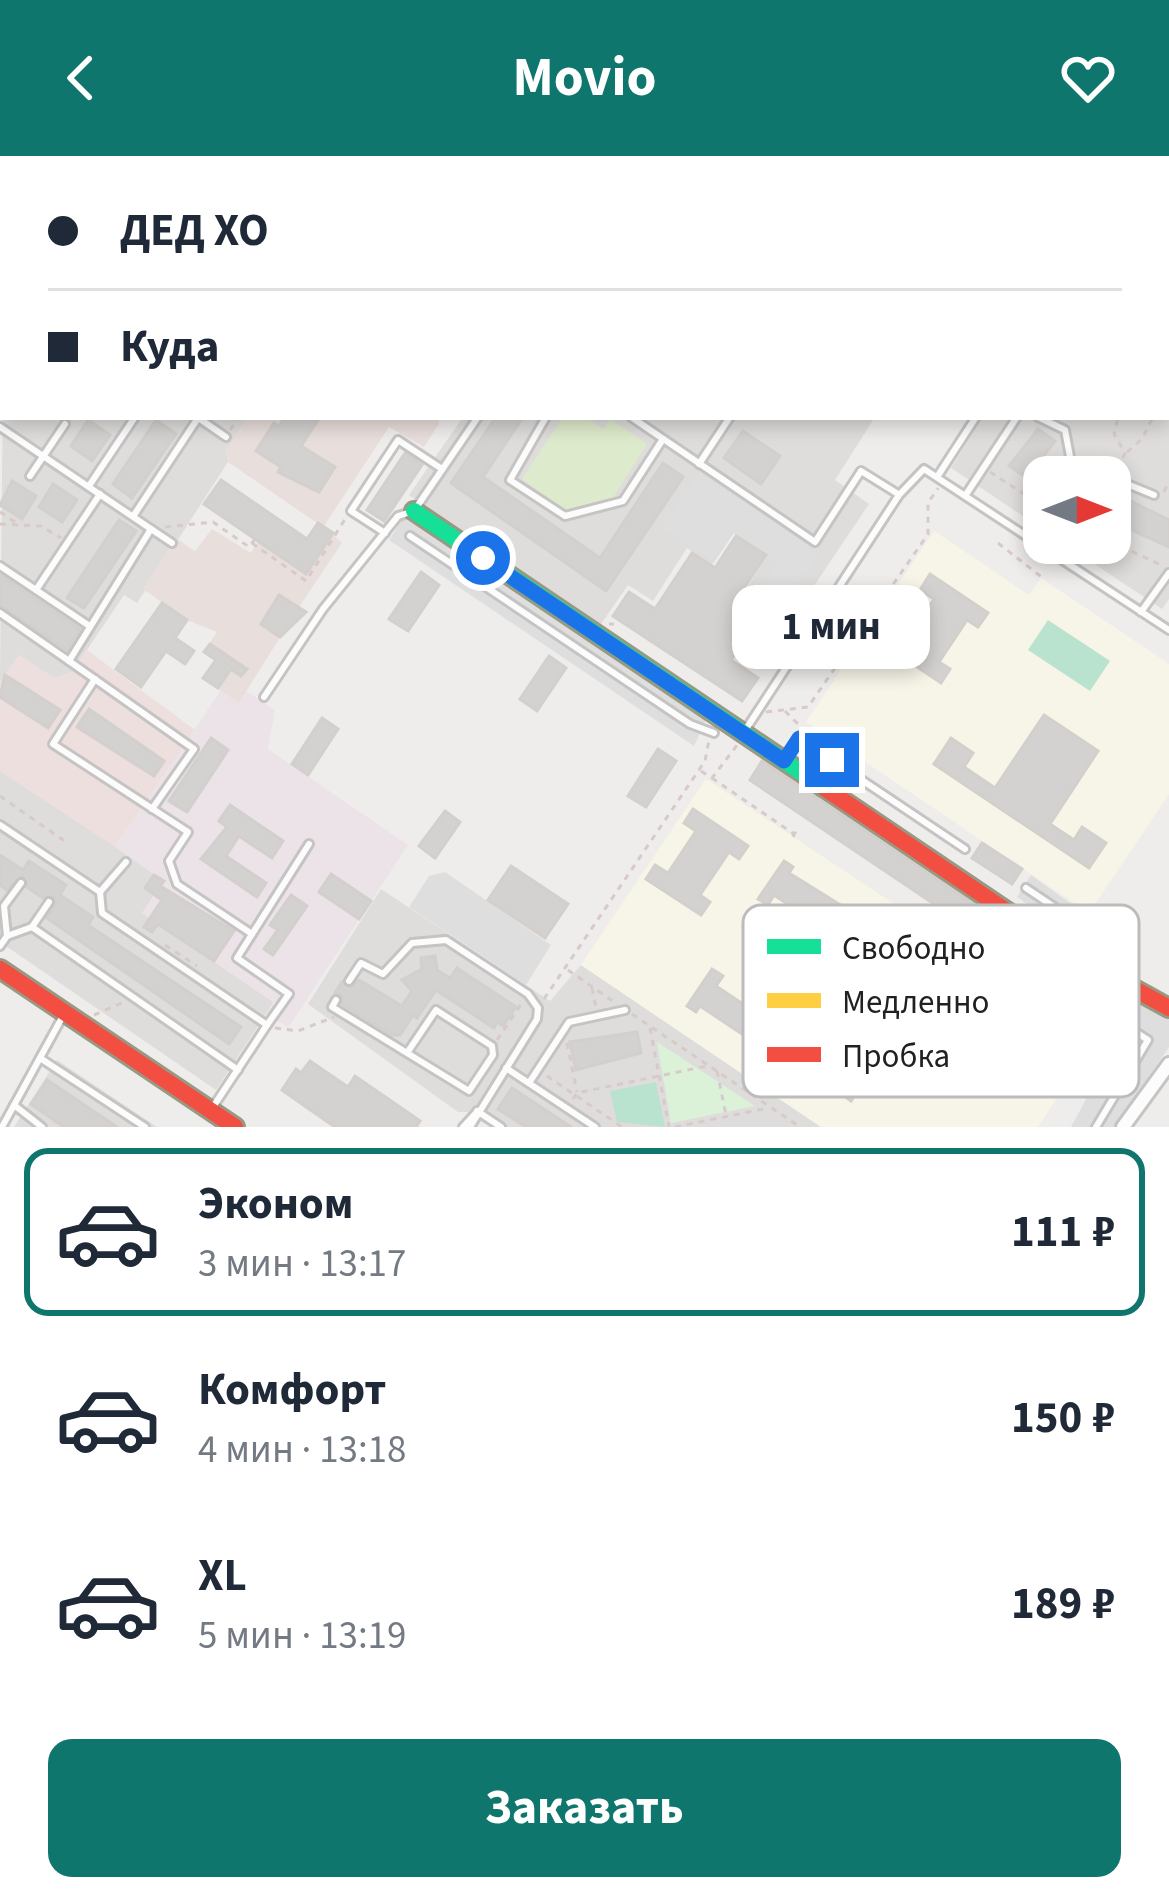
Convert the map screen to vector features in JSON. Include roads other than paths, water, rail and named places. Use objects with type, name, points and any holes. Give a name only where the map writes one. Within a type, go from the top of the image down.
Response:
[{"type":"street","points":[[413,511],[997,905]]},
{"type":"street","points":[[0,969],[236,1127]]},
{"type":"street","points":[[1139,992],[1169,1008]]},
{"type":"street","points":[[1123,1127],[1169,1064]]},
{"type":"lane","points":[[89,486],[133,420]]},
{"type":"lane","points":[[133,516],[195,420]]},
{"type":"lane","points":[[202,420],[226,436]]},
{"type":"lane","points":[[264,697],[323,609],[398,516],[413,511],[476,420]]},
{"type":"lane","points":[[544,420],[510,480],[565,516],[622,501],[663,439]]},
{"type":"lane","points":[[635,420],[815,542],[861,471],[899,494]]},
{"type":"lane","points":[[699,464],[728,420]]},
{"type":"lane","points":[[941,477],[974,420]]},
{"type":"lane","points":[[967,493],[1015,420]]},
{"type":"lane","points":[[1044,420],[1064,430],[1070,456]]},
{"type":"lane","points":[[30,476],[65,424]]},
{"type":"lane","points":[[0,427],[172,543]]},
{"type":"lane","points":[[385,533],[351,511],[401,436],[442,469]]},
{"type":"lane","points":[[743,735],[918,471],[941,477],[967,493],[1169,630]]},
{"type":"lane","points":[[1131,486],[1157,497]]},
{"type":"lane","points":[[36,590],[100,494]]},
{"type":"lane","points":[[69,661],[151,529]]},
{"type":"lane","points":[[410,536],[690,724],[714,733]]},
{"type":"lane","points":[[0,566],[88,625]]},
{"type":"lane","points":[[1141,612],[1169,571]]},
{"type":"lane","points":[[0,613],[194,749],[152,809]]},
{"type":"lane","points":[[94,679],[52,744],[188,832],[169,861],[176,884],[252,934]]},
{"type":"lane","points":[[784,761],[799,738],[965,848]]},
{"type":"lane","points":[[0,825],[100,892]]},
{"type":"lane","points":[[211,1110],[289,994],[237,958],[309,844]]},
{"type":"lane","points":[[33,863],[42,850]]},
{"type":"lane","points":[[126,862],[100,892],[102,913],[271,1027]]},
{"type":"lane","points":[[62,882],[70,870]]},
{"type":"lane","points":[[7,936],[2,905],[21,883]]},
{"type":"lane","points":[[1026,888],[1051,905]]},
{"type":"lane","points":[[0,946],[7,936],[32,927],[49,902]]},
{"type":"lane","points":[[32,927],[238,1070]]},
{"type":"lane","points":[[349,981],[361,963],[383,974],[412,943],[446,940],[527,994],[538,1008],[506,1068],[466,1127]]},
{"type":"lane","points":[[336,1000],[332,1007],[340,1013],[397,1051],[409,1050],[469,1091],[493,1055],[495,1042],[436,1010],[409,1050]]},
{"type":"lane","points":[[530,1083],[569,1022],[626,1010]]},
{"type":"lane","points":[[2,1127],[64,1013]]},
{"type":"lane","points":[[40,1058],[145,1127]]},
{"type":"lane","points":[[506,1068],[595,1127]]},
{"type":"lane","points":[[478,1079],[493,1088]]},
{"type":"lane","points":[[1096,1127],[1114,1097]]},
{"type":"lane","points":[[14,1105],[42,1127]]},
{"type":"lane","points":[[478,1112],[501,1127]]}]
